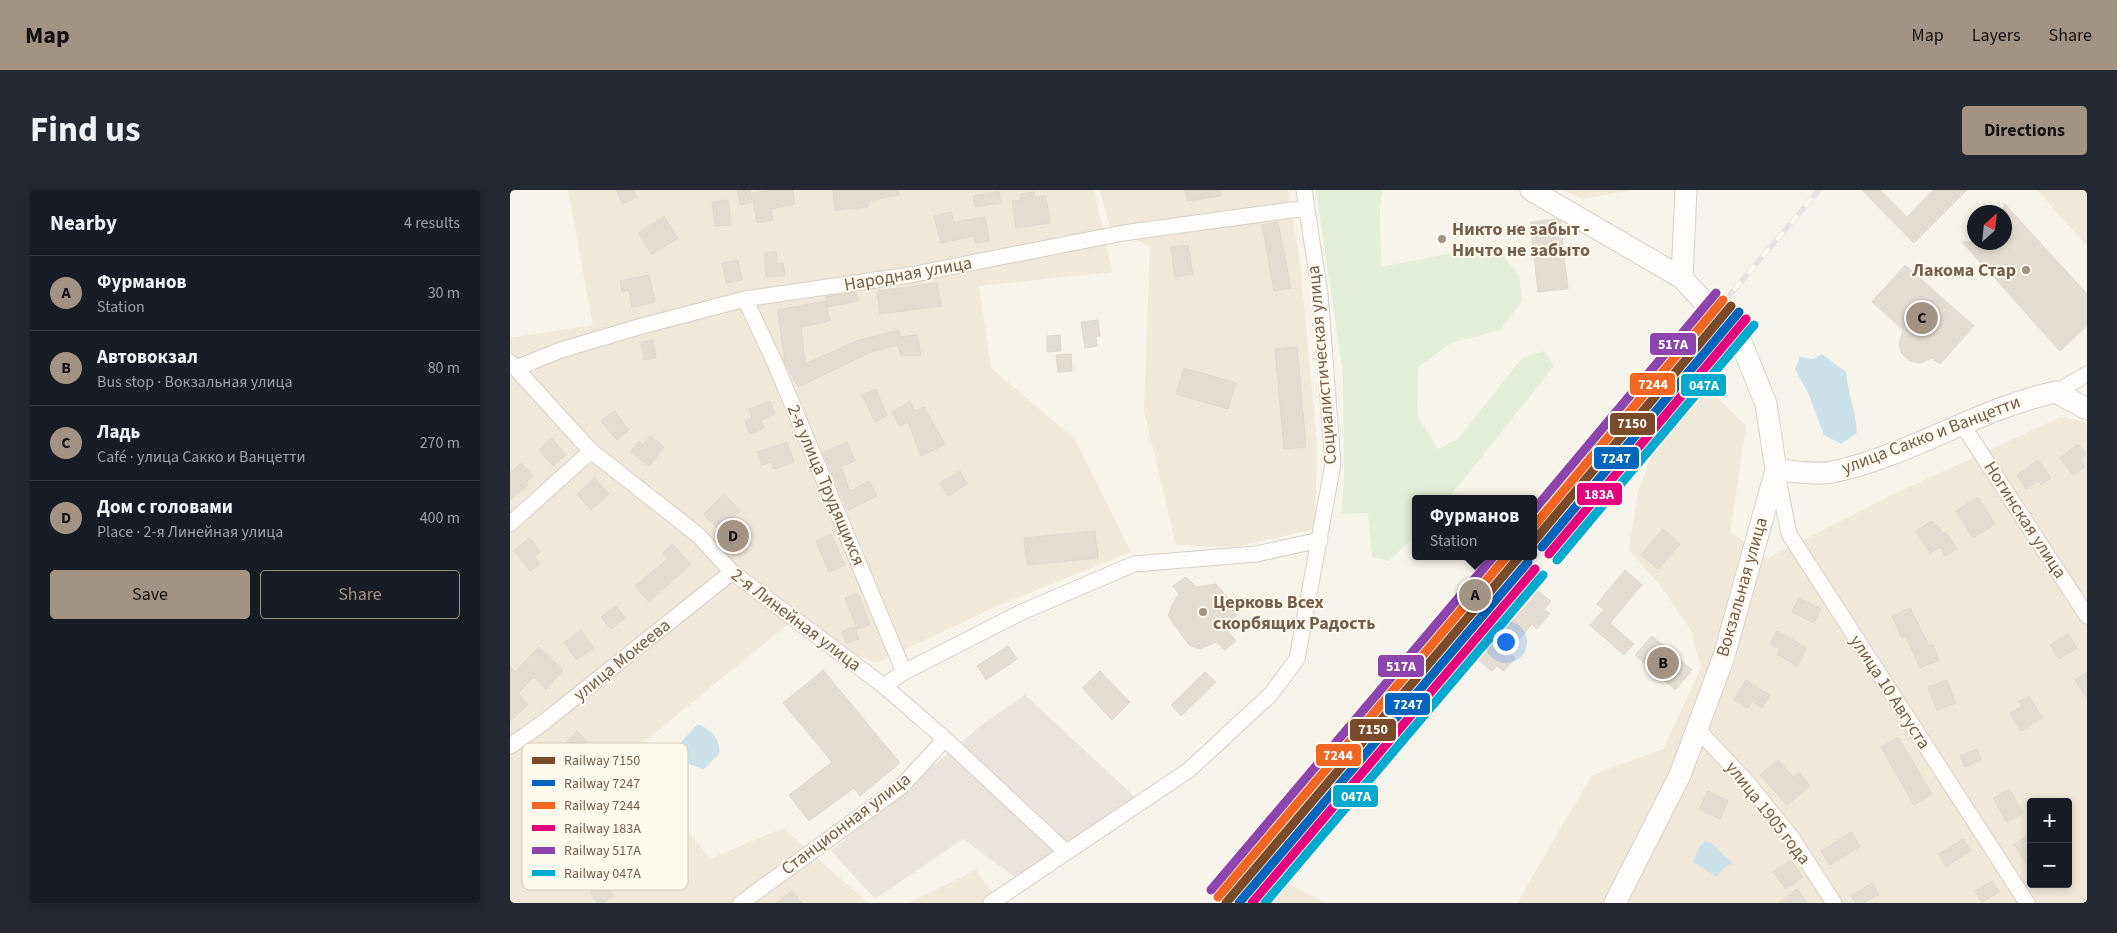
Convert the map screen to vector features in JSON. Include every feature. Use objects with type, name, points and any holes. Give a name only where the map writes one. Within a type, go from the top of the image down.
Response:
[{"type":"main road","name":"Вокзальная улица","points":[[1531,190],[1682,278],[1741,342],[1766,404],[1776,470],[1724,656],[1680,775],[1615,903]]},
{"type":"main road","points":[[1682,278],[1686,190]]},
{"type":"main road","points":[[2056,392],[2087,409]]},
{"type":"main road","name":"улица Сакко и Ванцетти","points":[[1776,470],[1836,472],[1880,458],[2027,398],[2056,392]]},
{"type":"street","name":"Социалистическая улица","points":[[991,903],[1189,770],[1271,694],[1297,660],[1320,540],[1332,464],[1320,294],[1304,190]]},
{"type":"street","name":"Народная улица","points":[[513,365],[633,328],[744,299],[910,276],[1123,233],[1306,208]]},
{"type":"street","name":"2-я улица Трудящихся","points":[[744,299],[775,363],[904,672]]},
{"type":"street","name":"2-я Линейная улица","points":[[513,365],[591,451],[698,535],[732,572],[884,686],[945,739],[1066,852]]},
{"type":"street","points":[[2056,392],[2087,374]]},
{"type":"street","name":"Ногинская улица","points":[[1962,424],[2087,616]]},
{"type":"street","points":[[510,524],[591,451]]},
{"type":"street","name":"улица 10 Августа","points":[[1776,470],[1789,534],[2027,903]]},
{"type":"street","points":[[884,686],[904,672],[1022,612],[1134,564],[1256,554],[1320,540]]},
{"type":"street","name":"улица Мокеева","points":[[510,746],[544,722],[732,572]]},
{"type":"street","name":"улица 1905 года","points":[[1697,728],[1747,782],[1792,838],[1834,903]]},
{"type":"street","name":"Станционная улица","points":[[741,903],[902,786],[945,739]]},
{"type":"shaded area","points":[[568,190],[1094,190],[1112,272],[979,286],[991,368],[1075,439],[1131,552],[997,606],[876,663],[787,625],[642,743],[522,743],[522,890],[688,890],[688,830],[710,859],[783,828],[868,903],[510,903],[510,338],[593,325]]},
{"type":"shaded area","points":[[1100,190],[1288,190],[1300,264],[1317,443],[1315,529],[1235,547],[1176,545],[1144,411],[1150,247],[1109,225]]},
{"type":"shaded area","points":[[1565,190],[1631,190],[1583,199]]},
{"type":"shaded area","points":[[2037,190],[2087,190],[2087,246]]},
{"type":"shaded area","points":[[1822,354],[1846,372],[1857,433],[1841,444],[1824,435],[1809,395],[1795,369],[1800,357],[1813,359]]},
{"type":"shaded area","points":[[1699,379],[1746,426],[1730,532],[1768,558],[1892,495],[2061,417],[2082,421],[2087,425],[2087,903],[1517,903],[1592,775],[1663,749],[1701,668],[1691,630],[1659,584],[1629,550],[1638,492],[1668,410]]},
{"type":"shaded area","points":[[1025,695],[1135,797],[1030,888],[963,839],[875,899],[831,851],[983,724]]},
{"type":"shaded area","points":[[698,724],[707,729],[717,739],[719,754],[704,769],[688,763],[688,743],[680,743]]},
{"type":"shaded area","points":[[1704,842],[1710,842],[1732,863],[1722,870],[1717,877],[1693,862],[1699,847]]},
{"type":"shaded area","points":[[976,870],[1001,903],[908,903]]},
{"type":"shaded area","points":[[1283,881],[1327,903],[1264,903]]},
{"type":"green space","points":[[1316,190],[1382,190],[1380,209],[1381,267],[1453,253],[1503,255],[1519,275],[1522,301],[1500,330],[1451,343],[1418,367],[1417,415],[1438,449],[1458,439],[1522,358],[1544,351],[1554,366],[1451,495],[1412,495],[1412,539],[1389,561],[1372,557],[1368,513],[1341,514],[1344,481],[1343,373]]},
{"type":"building","points":[[616,190],[633,190],[637,197],[623,204]]},
{"type":"building","points":[[738,190],[750,190],[752,203],[740,205]]},
{"type":"building","points":[[793,190],[795,204],[771,209],[773,220],[757,223],[752,193]]},
{"type":"building","points":[[833,190],[898,190],[899,195],[868,201],[868,207],[835,210]]},
{"type":"building","points":[[1185,190],[1220,190],[1220,196],[1187,201]]},
{"type":"building","points":[[1862,190],[1880,190],[1907,217],[1933,190],[1967,190],[1914,243]]},
{"type":"building","points":[[999,191],[1001,203],[975,207],[973,196]]},
{"type":"building","points":[[1034,192],[1035,197],[1046,196],[1050,223],[1016,228],[1012,201],[1021,200],[1020,194]]},
{"type":"building","points":[[728,200],[731,225],[715,226],[712,202]]},
{"type":"building","points":[[951,212],[954,222],[985,217],[989,241],[975,243],[974,236],[941,243],[934,216]]},
{"type":"building","name":"Лакома Стар","points":[[2012,212],[2087,294],[2087,326],[2060,351],[1969,250],[2012,250]]},
{"type":"building","points":[[664,216],[678,238],[652,255],[638,233]]},
{"type":"building","points":[[1557,219],[1560,221],[1568,289],[1538,292],[1530,222]]},
{"type":"building","points":[[1278,222],[1291,288],[1274,291],[1262,225]]},
{"type":"building","points":[[1188,245],[1193,274],[1175,277],[1171,247]]},
{"type":"building","points":[[776,252],[777,264],[783,263],[785,275],[766,277],[764,253]]},
{"type":"building","points":[[738,260],[742,280],[726,283],[722,263]]},
{"type":"building","points":[[1905,265],[1974,326],[1940,364],[1932,358],[1921,363],[1910,361],[1902,354],[1899,344],[1903,330],[1872,302]]},
{"type":"building","points":[[649,275],[655,302],[632,307],[629,290],[622,292],[620,281]]},
{"type":"building","points":[[937,283],[941,306],[880,314],[877,291]]},
{"type":"building","points":[[856,292],[858,301],[827,307],[830,321],[801,327],[805,364],[859,340],[899,330],[900,337],[917,335],[921,355],[901,356],[898,345],[871,352],[798,387],[785,363],[778,310],[826,301],[827,306],[826,297]]},
{"type":"building","points":[[1098,320],[1100,336],[1096,336],[1097,346],[1085,348],[1081,322]]},
{"type":"building","points":[[1060,335],[1061,351],[1047,352],[1047,336]]},
{"type":"building","points":[[653,340],[656,358],[644,360],[641,342]]},
{"type":"building","points":[[1297,347],[1306,447],[1284,449],[1275,349]]},
{"type":"building","points":[[1071,354],[1072,371],[1058,372],[1056,355]]},
{"type":"building","points":[[1184,368],[1236,383],[1228,409],[1176,394]]},
{"type":"building","points":[[876,389],[887,416],[875,422],[862,395]]},
{"type":"building","points":[[770,401],[775,414],[761,420],[764,428],[750,434],[745,421],[752,418],[749,409]]},
{"type":"building","points":[[910,402],[915,411],[924,407],[945,444],[921,456],[908,422],[899,426],[892,412]]},
{"type":"building","points":[[614,411],[629,430],[617,440],[601,421]]},
{"type":"building","points":[[650,436],[664,447],[649,466],[631,452],[639,441],[642,446]]},
{"type":"building","points":[[552,438],[566,455],[553,466],[539,450]]},
{"type":"building","points":[[787,442],[794,462],[774,469],[771,462],[762,465],[757,452]]},
{"type":"building","points":[[847,442],[855,461],[841,467],[850,491],[869,481],[877,496],[848,510],[823,453]]},
{"type":"building","points":[[2078,444],[2086,454],[2080,459],[2085,466],[2073,475],[2060,458]]},
{"type":"building","points":[[2038,460],[2051,478],[2041,485],[2038,481],[2026,489],[2017,475]]},
{"type":"building","points":[[521,463],[533,476],[526,482],[528,485],[510,500],[510,473]]},
{"type":"building","points":[[960,471],[967,484],[948,496],[940,483]]},
{"type":"building","points":[[595,478],[609,494],[591,510],[577,494]]},
{"type":"building","points":[[724,494],[740,511],[719,530],[704,514]]},
{"type":"building","points":[[1978,497],[1995,524],[1973,538],[1956,511]]},
{"type":"building","points":[[1932,521],[1943,534],[1946,532],[1957,549],[1945,556],[1940,547],[1930,553],[1916,531]]},
{"type":"building","points":[[1663,529],[1680,544],[1658,569],[1641,555]]},
{"type":"building","points":[[1095,531],[1098,558],[1027,565],[1024,538]]},
{"type":"building","points":[[831,534],[845,565],[829,572],[816,541]]},
{"type":"building","points":[[530,538],[540,552],[534,557],[540,564],[530,571],[514,550]]},
{"type":"building","points":[[672,544],[691,564],[649,602],[635,586],[668,559],[663,553]]},
{"type":"building","points":[[1625,570],[1642,585],[1610,623],[1634,644],[1624,655],[1590,625],[1604,610],[1597,604]]},
{"type":"building","name":"Церковь Всех скорбящих Радость","points":[[1186,577],[1196,587],[1216,584],[1236,607],[1236,616],[1225,628],[1236,641],[1225,650],[1216,642],[1200,649],[1189,645],[1168,616],[1179,594],[1173,586]]},
{"type":"building","points":[[1536,589],[1551,601],[1544,609],[1550,614],[1537,629],[1532,624],[1508,652],[1515,658],[1504,671],[1497,666],[1492,671],[1477,659],[1482,653],[1479,650],[1490,636],[1494,639],[1517,612],[1514,609],[1526,594],[1529,597]]},
{"type":"building","points":[[858,593],[870,624],[857,629],[845,598]]},
{"type":"building","points":[[1799,598],[1821,609],[1814,623],[1792,612]]},
{"type":"building","points":[[616,606],[625,618],[611,629],[601,617]]},
{"type":"building","points":[[1910,608],[1929,646],[1933,645],[1939,660],[1920,668],[1906,636],[1902,638],[1892,616]]},
{"type":"building","points":[[855,627],[859,639],[846,643],[842,632]]},
{"type":"building","points":[[581,630],[593,648],[577,660],[564,643]]},
{"type":"building","points":[[1777,631],[1807,648],[1797,666],[1777,654],[1780,649],[1770,644]]},
{"type":"building","points":[[2068,634],[2077,648],[2059,659],[2050,645]]},
{"type":"building","points":[[1652,636],[1692,670],[1675,690],[1635,655]]},
{"type":"building","points":[[1008,646],[1017,659],[986,680],[977,666]]},
{"type":"building","points":[[539,647],[563,670],[546,689],[534,677],[518,693],[528,705],[510,721],[510,666],[515,672]]},
{"type":"building","points":[[823,670],[900,763],[860,796],[854,788],[809,821],[789,795],[832,762],[783,703]]},
{"type":"building","points":[[1100,671],[1130,702],[1112,720],[1082,688]]},
{"type":"building","points":[[1205,672],[1216,682],[1181,716],[1171,705]]},
{"type":"building","points":[[2087,672],[2087,698],[2075,680]]},
{"type":"building","points":[[1746,680],[1770,695],[1762,708],[1752,701],[1748,708],[1734,700]]},
{"type":"building","points":[[1947,680],[1956,703],[1937,710],[1928,687]]},
{"type":"building","points":[[2029,696],[2042,718],[2021,731],[2010,713],[2022,706],[2019,702]]},
{"type":"building","points":[[577,731],[588,743],[567,743]]},
{"type":"building","points":[[1898,737],[1932,794],[1914,805],[1881,747]]},
{"type":"building","points":[[1977,749],[1981,760],[1965,767],[1960,756]]},
{"type":"building","points":[[1778,760],[1793,777],[1799,772],[1810,786],[1787,805],[1760,775]]},
{"type":"building","points":[[2009,789],[2023,813],[2007,822],[1993,798]]},
{"type":"building","points":[[1708,791],[1728,801],[1720,819],[1699,809]]},
{"type":"building","points":[[1851,832],[1860,846],[1830,865],[1821,851]]},
{"type":"building","points":[[2027,836],[2027,865],[2014,844]]},
{"type":"building","points":[[1963,839],[1971,851],[1946,866],[1939,854]]},
{"type":"building","points":[[1791,860],[1803,877],[1786,889],[1773,872]]},
{"type":"building","points":[[1992,881],[1999,892],[1982,902],[1975,891]]},
{"type":"building","points":[[1872,883],[1879,894],[1864,903],[1856,903],[1851,896]]},
{"type":"building","points":[[1797,889],[1807,903],[1779,903]]},
{"type":"building","points":[[593,890],[609,890],[613,896],[603,903],[597,903],[590,892]]},
{"type":"building","points":[[792,891],[802,903],[776,903]]},
{"type":"railway","points":[[1537,521],[1819,190]]},
{"type":"railway","points":[[1212,903],[1505,560]]},
{"type":"rail line","name":"517А","points":[[1537,506],[1716,293]]},
{"type":"rail line","name":"7244","points":[[1537,522],[1723,300]]},
{"type":"rail line","name":"7150","points":[[1537,537],[1731,306]]},
{"type":"rail line","name":"7247","points":[[1542,547],[1739,312]]},
{"type":"rail line","name":"183А","points":[[1549,554],[1746,319]]},
{"type":"rail line","name":"047А","points":[[1557,560],[1754,325]]},
{"type":"rail line","name":"517А","points":[[1211,890],[1491,560]]},
{"type":"rail line","name":"7244","points":[[1218,897],[1504,560]]},
{"type":"rail line","name":"7150","points":[[1226,903],[1517,560]]},
{"type":"rail line","name":"7247","points":[[1239,903],[1528,562]]},
{"type":"rail line","name":"183А","points":[[1252,903],[1535,569]]},
{"type":"rail line","name":"047А","points":[[1265,903],[1543,575]]},
{"type":"place","name":"Никто не забыт - Ничто не забыто","points":[[1442,239]]},
{"type":"place","name":"Лакома Стар","points":[[2026,270]]},
{"type":"place","name":"Ладь","points":[[1922,318]]},
{"type":"place","name":"Дом с головами","points":[[733,536]]},
{"type":"place","name":"Фурманов","points":[[1475,595]]},
{"type":"place","name":"Церковь Всех скорбящих Радость","points":[[1203,612]]},
{"type":"place","name":"Автовокзал","points":[[1663,663]]}]
